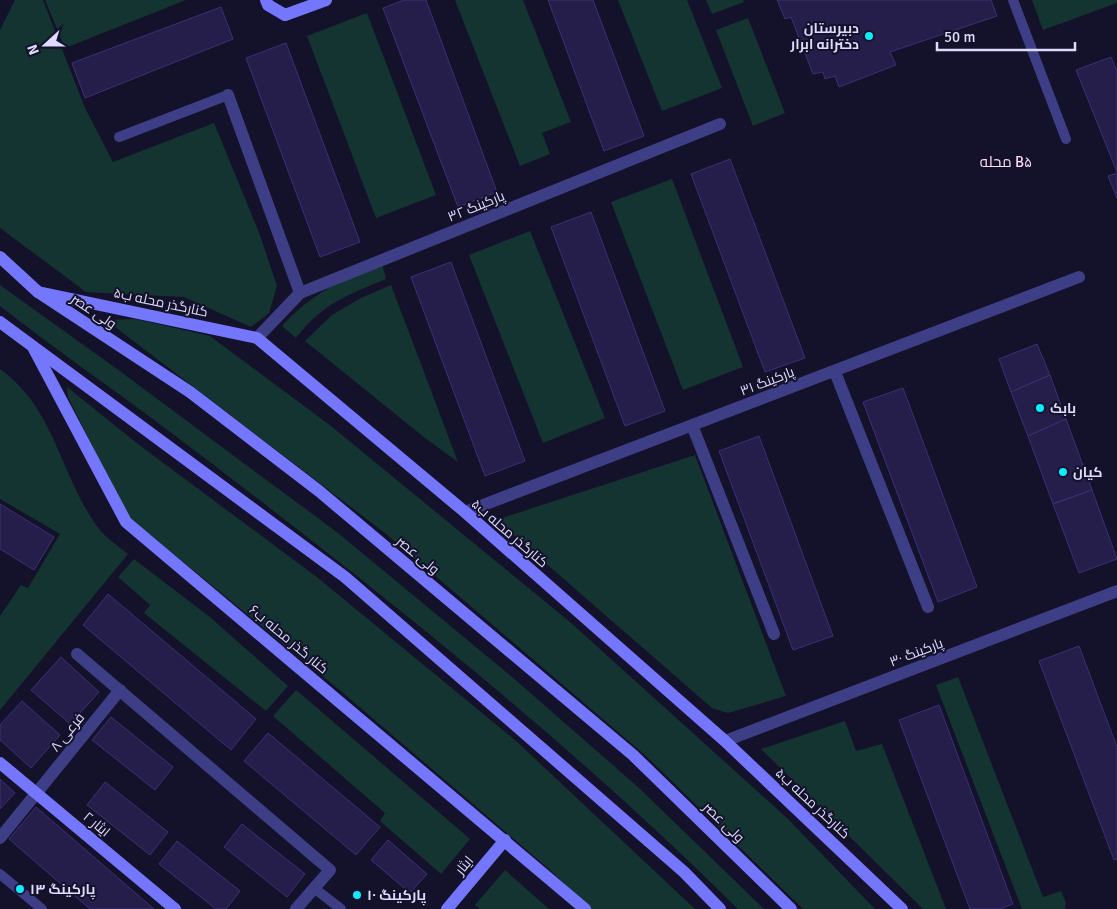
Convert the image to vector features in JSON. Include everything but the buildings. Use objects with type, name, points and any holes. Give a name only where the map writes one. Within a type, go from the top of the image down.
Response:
[{"type":"street","points":[[266,0],[268,6],[285,15],[326,0]]},
{"type":"street","points":[[228,95],[300,293]]},
{"type":"street","name":"پارکینگ ۳۲","points":[[257,338],[300,293],[720,124]]},
{"type":"street","name":"ولی عصر","points":[[0,257],[38,292],[190,392],[319,491],[633,756],[791,909]]},
{"type":"street","name":"پارکینگ ۳۱","points":[[464,512],[835,372],[1079,277]]},
{"type":"street","name":"کنارگذر محله ب۵","points":[[38,292],[257,338],[464,512],[725,741],[902,909]]},
{"type":"street","points":[[0,322],[345,577],[684,872],[720,909]]},
{"type":"street","name":"کنار گذر محله ب۶","points":[[32,345],[126,522],[585,909]]},
{"type":"street","points":[[835,372],[928,606]]},
{"type":"street","points":[[692,425],[774,634]]},
{"type":"street","name":"پارکینگ ۳۰","points":[[725,741],[1117,591]]},
{"type":"street","points":[[77,654],[330,870],[296,909]]},
{"type":"street","name":"فرعی ۸","points":[[0,838],[120,690]]},
{"type":"street","name":"ایثار ۲","points":[[0,763],[175,909]]},
{"type":"street","name":"ایثار","points":[[447,909],[505,840]]},
{"type":"lane","points":[[1013,0],[1066,139]]},
{"type":"lane","points":[[119,137],[228,95]]},
{"type":"lane","points":[[0,874],[42,909]]},
{"type":"lane","points":[[314,888],[341,909]]},
{"type":"green space","points":[[15,0],[43,0],[85,108],[113,162],[214,123],[260,235],[277,286],[269,313],[251,327],[184,297],[86,292],[0,228],[0,30]]},
{"type":"green space","points":[[45,0],[186,0],[65,48]]},
{"type":"green space","points":[[455,0],[523,0],[571,122],[542,133],[550,154],[520,166]]},
{"type":"green space","points":[[618,0],[687,0],[722,88],[662,111]]},
{"type":"green space","points":[[706,0],[743,0],[744,2],[712,14]]},
{"type":"green space","points":[[1032,0],[1117,0],[1117,3],[1043,30]]},
{"type":"green space","points":[[367,13],[436,195],[376,218],[307,36]]},
{"type":"green space","points":[[748,18],[785,113],[753,126],[716,30]]},
{"type":"green space","points":[[672,179],[743,367],[683,390],[611,202]]},
{"type":"green space","points":[[530,231],[605,418],[543,443],[469,255]]},
{"type":"green space","points":[[382,263],[386,279],[336,302],[306,326],[296,338],[282,326],[305,304],[328,288]]},
{"type":"green space","points":[[0,285],[338,533],[511,676],[638,787],[764,909],[738,909],[604,783],[463,662],[319,546],[173,434],[0,306]]},
{"type":"green space","points":[[391,285],[458,462],[425,438],[305,341],[332,315],[361,298]]},
{"type":"green space","points":[[135,319],[210,336],[331,426],[570,622],[787,818],[875,909],[803,909],[646,756],[385,533],[106,320]]},
{"type":"green space","points":[[0,369],[33,402],[54,441],[82,502],[97,527],[128,554],[0,710],[0,616],[21,585],[28,588],[60,534],[0,499]]},
{"type":"green space","points":[[67,387],[138,444],[318,578],[515,740],[695,909],[590,909],[549,869],[336,687],[127,516],[68,397]]},
{"type":"green space","points":[[695,455],[786,696],[728,713],[712,708],[496,520]]},
{"type":"green space","points":[[134,559],[211,618],[288,686],[266,711],[144,613],[150,605],[118,577]]},
{"type":"green space","points":[[958,677],[1043,897],[1061,891],[1066,903],[1065,909],[1022,909],[936,685]]},
{"type":"green space","points":[[296,690],[470,839],[441,874],[380,821],[385,813],[273,716]]},
{"type":"green space","points":[[845,721],[856,751],[882,744],[946,909],[923,909],[761,749]]},
{"type":"green space","points":[[505,870],[549,909],[480,909],[475,905]]},
{"type":"place","name":"دبیرستان دخترانه ابرار","points":[[869,36]]},
{"type":"place","name":"بابک","points":[[1040,408]]},
{"type":"place","name":"کیان","points":[[1063,472]]},
{"type":"place","name":"پارکینگ ۱۳","points":[[20,889]]},
{"type":"place","name":"پارکینگ ۱۰","points":[[357,895]]},
{"type":"district","name":"محله B۵","points":[[1006,162]]}]
